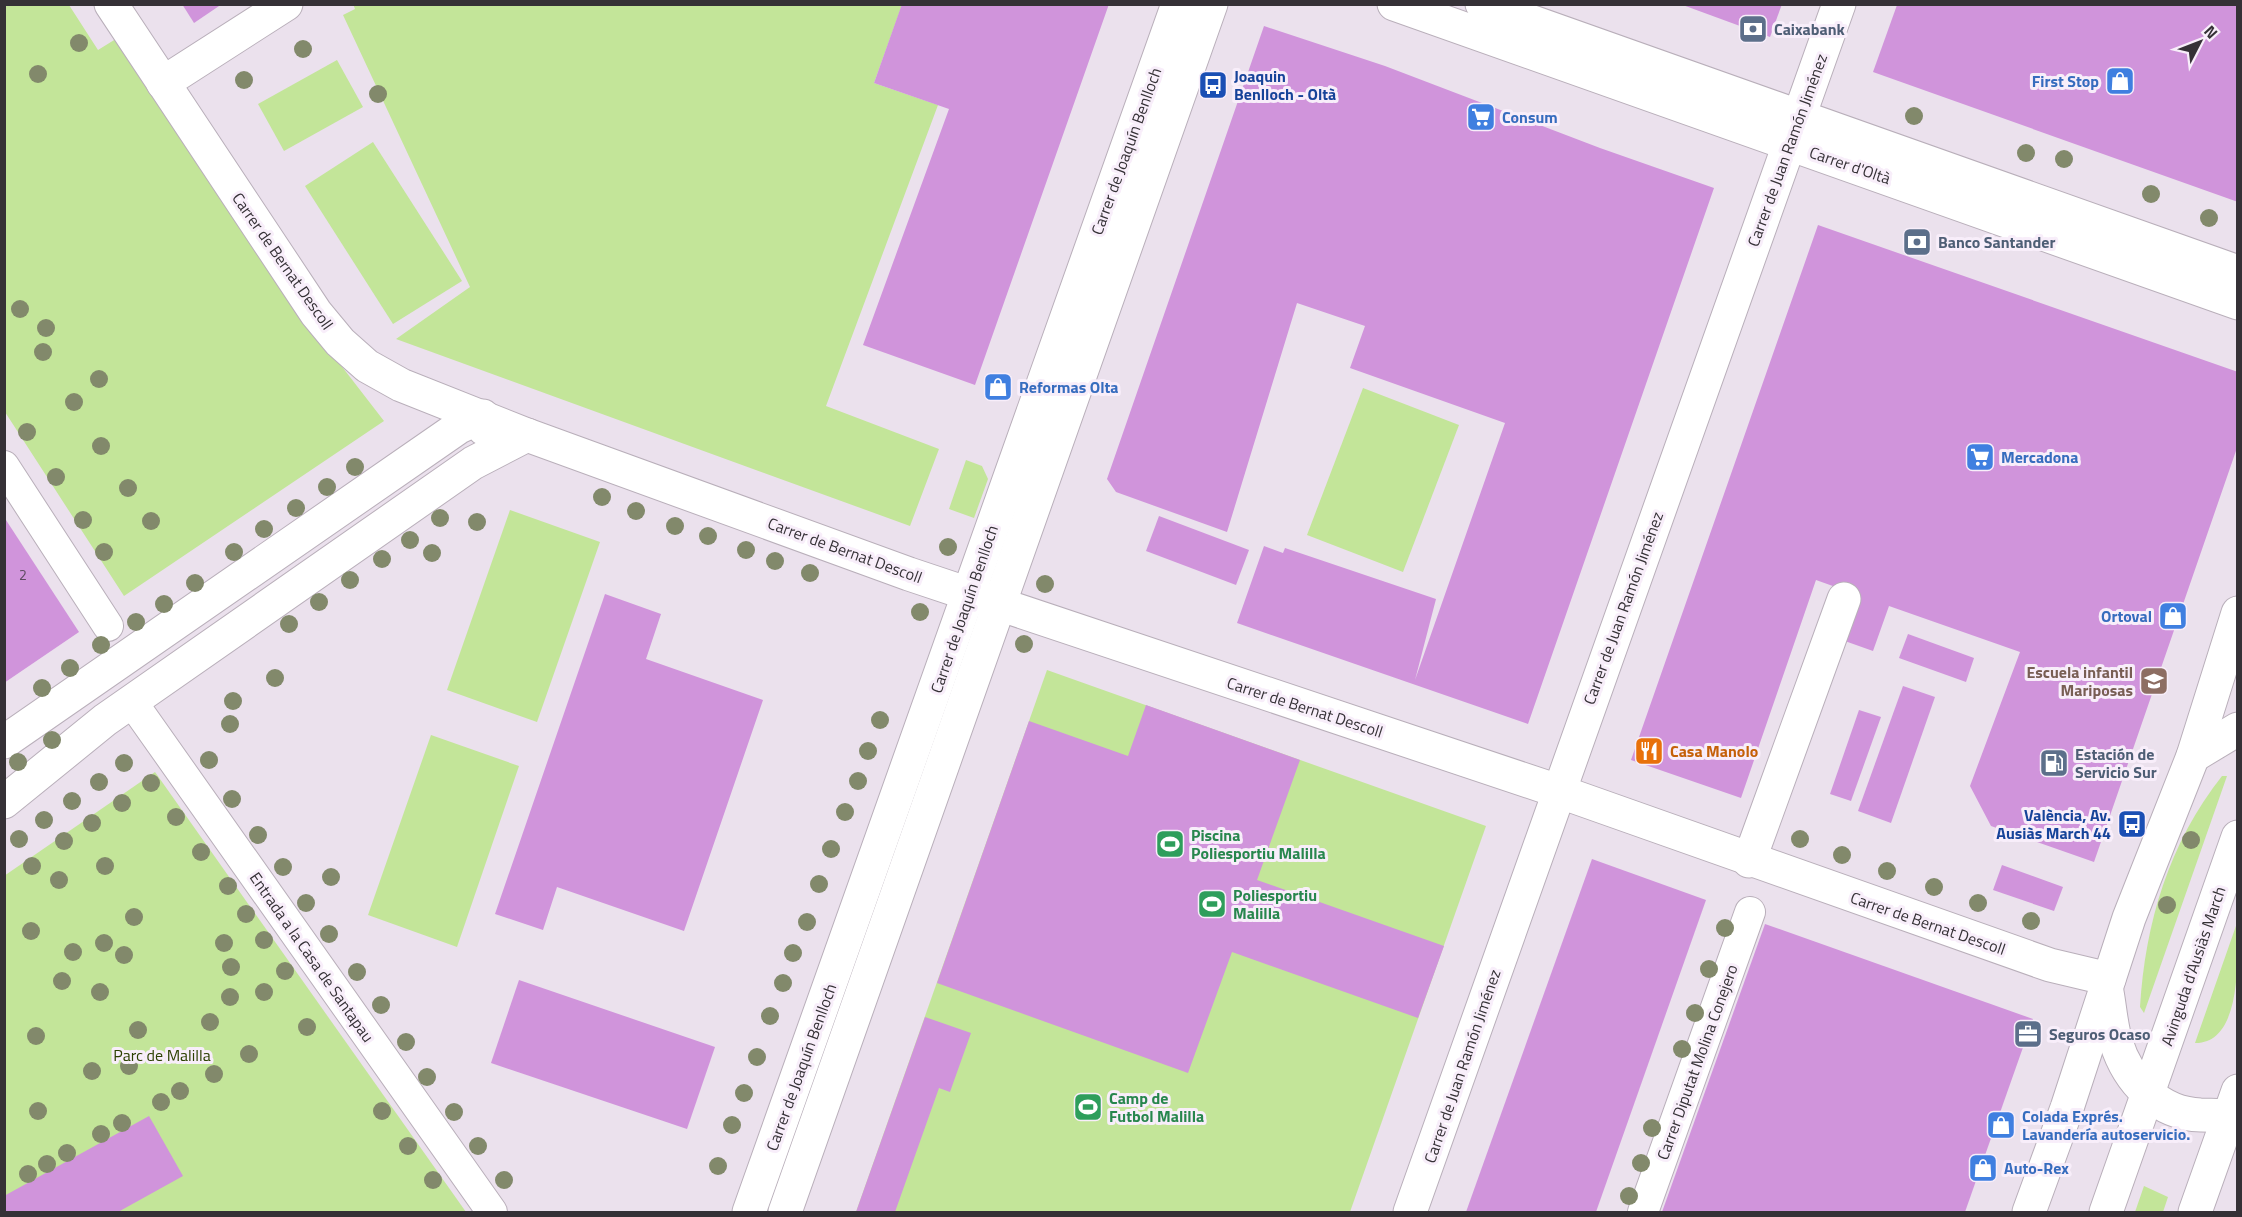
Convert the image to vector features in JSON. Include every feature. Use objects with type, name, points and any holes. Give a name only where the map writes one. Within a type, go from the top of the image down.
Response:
[{"type":"street","name":"Carrer de Bernat Descoll","points":[[111,4],[316,314],[340,342],[367,366],[401,385],[527,435],[909,574],[1558,791],[1749,861],[2107,983]]},
{"type":"street","points":[[164,83],[286,4]]},
{"type":"street","name":"Carrer de Joaquín Benlloch","points":[[785,1212],[1178,4]]},
{"type":"street","name":"Carrer de Joaquín Benlloch","points":[[749,1212],[1211,4]]},
{"type":"street","name":"Carrer d'Oltà","points":[[1394,4],[2238,272]]},
{"type":"street","name":"Carrer d'Oltà","points":[[1482,4],[1795,130],[2238,303]]},
{"type":"street","name":"Carrer de Juan Ramón Jiménez","points":[[1410,1212],[1839,4]]},
{"type":"street","points":[[4,742],[470,420],[483,416],[484,446],[473,463]]},
{"type":"street","points":[[4,802],[75,743],[132,702],[473,463],[527,435]]},
{"type":"street","points":[[4,466],[108,626]]},
{"type":"street","points":[[1749,861],[1844,599]]},
{"type":"street","points":[[2029,1212],[2067,1108],[2129,918],[2193,756],[2238,613]]},
{"type":"street","name":"Entrada a la Casa de Santapau","points":[[132,702],[492,1212]]},
{"type":"street","points":[[2193,756],[2238,729]]},
{"type":"street","name":"Avinguda d'Ausiàs March","points":[[2106,1212],[2238,837]]},
{"type":"street","name":"Carrer Diputat Molina Conejero","points":[[1643,1212],[1750,912]]},
{"type":"street","points":[[2107,983],[2116,1043],[2130,1071],[2148,1096],[2184,1114],[2235,1106],[2195,1212]]},
{"type":"green space","points":[[353,4],[902,5],[874,83],[938,105],[826,406],[939,449],[910,526],[396,339],[470,287],[343,15],[355,9]]},
{"type":"green space","points":[[4,5],[69,5],[98,50],[119,37],[326,346],[384,421],[124,596],[5,412]]},
{"type":"green space","points":[[337,60],[363,107],[284,151],[258,104]]},
{"type":"green space","points":[[373,142],[462,281],[393,324],[305,186]]},
{"type":"green space","points":[[1363,388],[1459,425],[1403,572],[1307,535]]},
{"type":"green space","points":[[966,460],[982,466],[988,479],[974,518],[949,509]]},
{"type":"green space","points":[[510,510],[600,542],[537,722],[447,690]]},
{"type":"green space","name":"Poliesportiu Malilla","points":[[1047,670],[1486,826],[1350,1212],[856,1212]]},
{"type":"green space","points":[[431,735],[519,766],[457,947],[368,915]]},
{"type":"green space","name":"Parc de Malilla","points":[[155,772],[466,1212],[5,1212],[4,876]]},
{"type":"green space","points":[[2222,776],[2227,776],[2144,1013],[2140,1007],[2147,945],[2163,885],[2188,829],[2203,802]]},
{"type":"green space","points":[[2237,923],[2237,977],[2229,1015],[2222,1030],[2210,1040],[2195,1043]]},
{"type":"green space","points":[[2144,1186],[2168,1197],[2163,1212],[2135,1212]]},
{"type":"building","points":[[182,4],[222,4],[194,23]]},
{"type":"building","points":[[902,4],[1109,4],[975,385],[863,345],[949,109],[874,83]]},
{"type":"building","points":[[1680,4],[1782,4],[1770,37]]},
{"type":"building","points":[[1897,5],[2238,5],[2238,202],[1873,72]]},
{"type":"building","points":[[1264,26],[1385,66],[1600,148],[1714,188],[1528,724],[1237,623],[1264,546],[1283,553],[1285,548],[1436,599],[1415,680],[1505,423],[1350,368],[1365,326],[1297,303],[1227,532],[1116,492],[1107,479]]},
{"type":"building","points":[[1818,225],[2238,372],[2238,445],[2094,862],[1991,826],[1970,786],[2020,652],[1889,606],[1873,651],[1842,640],[1858,595],[1816,580],[1741,798],[1631,760]]},
{"type":"building","points":[[1159,516],[1249,550],[1236,585],[1146,551]]},
{"type":"building","points":[[4,517],[79,632],[4,683]]},
{"type":"building","points":[[605,594],[661,614],[646,659],[763,700],[684,931],[557,887],[543,930],[495,914]]},
{"type":"building","points":[[1908,634],[1974,658],[1966,682],[1899,658]]},
{"type":"building","points":[[1903,686],[1935,697],[1891,823],[1858,811]]},
{"type":"building","name":"Poliesportiu Malilla","points":[[1146,705],[1300,760],[1257,880],[1444,946],[1418,1018],[1232,952],[1188,1073],[937,983],[1029,721],[1128,756]]},
{"type":"building","points":[[1859,710],[1881,717],[1851,801],[1830,794]]},
{"type":"building","points":[[1592,859],[1706,900],[1596,1212],[1466,1212]]},
{"type":"building","points":[[2002,865],[2063,887],[2054,911],[1993,890]]},
{"type":"building","points":[[1765,924],[2033,1019],[1965,1212],[1662,1212]]},
{"type":"building","points":[[519,980],[715,1047],[687,1129],[491,1063]]},
{"type":"building","points":[[925,1017],[971,1033],[950,1092],[939,1088],[895,1212],[856,1212]]},
{"type":"building","points":[[149,1116],[183,1176],[118,1212],[4,1212],[4,1196]]},
{"type":"place","name":"Caixabank","points":[[1753,29]]},
{"type":"place","name":"First Stop","points":[[2120,81]]},
{"type":"place","name":"Joaquin Benlloch - Oltà","points":[[1213,85]]},
{"type":"place","name":"Consum","points":[[1481,117]]},
{"type":"place","name":"Banco Santander","points":[[1917,242]]},
{"type":"place","name":"Reformas Olta","points":[[998,387]]},
{"type":"place","name":"Mercadona","points":[[1980,457]]},
{"type":"place","name":"Ortoval","points":[[2173,616]]},
{"type":"place","name":"Escuela infantil Mariposas","points":[[2154,681]]},
{"type":"place","name":"Casa Manolo","points":[[1649,751]]},
{"type":"place","name":"Estación de Servicio Sur","points":[[2054,763]]},
{"type":"place","name":"València, Av. Ausiàs March 44","points":[[2132,824]]},
{"type":"place","name":"Piscina Poliesportiu Malilla","points":[[1170,844]]},
{"type":"place","name":"Poliesportiu Malilla","points":[[1212,904]]},
{"type":"place","name":"Seguros Ocaso","points":[[2028,1034]]},
{"type":"place","name":"Camp de Futbol Malilla","points":[[1088,1107]]},
{"type":"place","name":"Colada Exprés. Lavandería autoservicio.","points":[[2001,1125]]},
{"type":"place","name":"Auto-Rex","points":[[1983,1168]]}]
